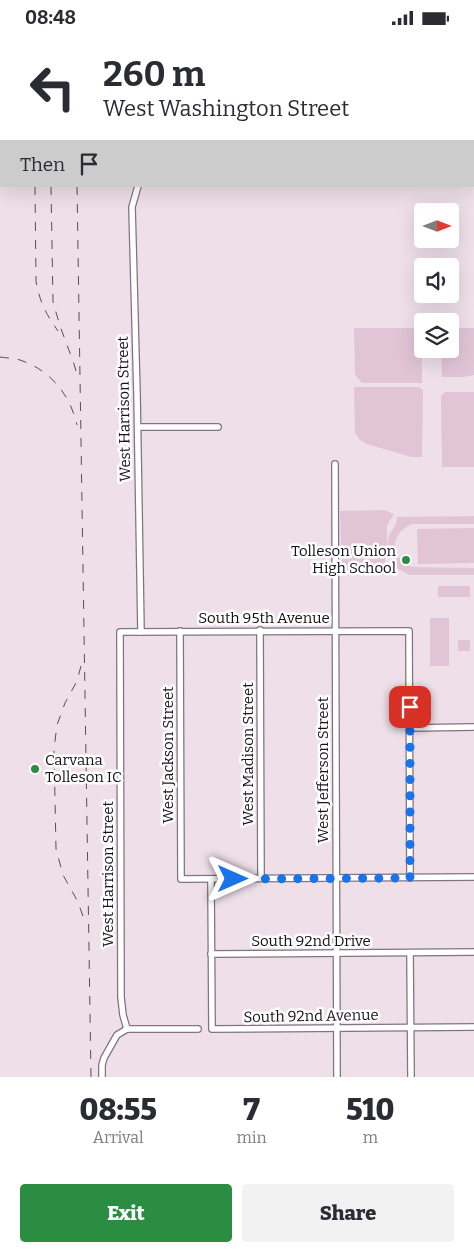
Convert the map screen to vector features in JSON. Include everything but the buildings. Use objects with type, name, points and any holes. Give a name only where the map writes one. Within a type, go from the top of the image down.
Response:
[{"type":"street","name":"West Harrison Street","points":[[138,187],[132,207],[141,632]]},
{"type":"street","points":[[138,427],[218,427]]},
{"type":"street","name":"West Jefferson Street","points":[[335,464],[337,1077]]},
{"type":"street","name":"South 95th Avenue","points":[[120,632],[260,630],[409,631],[410,728]]},
{"type":"street","name":"West Madison Street","points":[[260,630],[261,878]]},
{"type":"street","name":"West Jackson Street","points":[[180,631],[181,879],[211,879]]},
{"type":"street","name":"West Harrison Street","points":[[120,632],[121,997],[127,1029]]},
{"type":"street","points":[[410,878],[410,728],[474,727]]},
{"type":"street","points":[[212,954],[211,879],[474,877]]},
{"type":"street","name":"South 92nd Drive","points":[[212,954],[474,952]]},
{"type":"street","points":[[410,953],[411,1077]]},
{"type":"street","name":"South 92nd Avenue","points":[[212,954],[212,1029],[474,1027]]},
{"type":"street","points":[[102,1077],[104,1058],[118,1035],[127,1029],[198,1029]]},
{"type":"shaded area","points":[[354,328],[414,328],[414,358],[422,358],[422,383],[362,383],[355,375]]},
{"type":"shaded area","points":[[459,328],[474,328],[474,375],[442,377],[441,358],[459,358]]},
{"type":"shaded area","points":[[354,387],[419,387],[423,390],[422,457],[411,457],[367,444],[360,440],[355,433]]},
{"type":"shaded area","points":[[445,392],[474,392],[474,467],[442,467],[441,396]]},
{"type":"shaded area","points":[[384,510],[394,514],[387,525],[387,547],[389,535],[396,524],[397,517],[474,516],[474,524],[412,524],[404,528],[399,534],[395,546],[399,557],[412,567],[474,568],[474,575],[409,575],[396,568],[388,557],[386,548],[384,575],[342,575],[340,511]]},
{"type":"shaded area","points":[[474,528],[474,563],[418,564],[417,529]]},
{"type":"shaded area","points":[[438,586],[470,586],[470,597],[438,597]]},
{"type":"shaded area","points":[[430,618],[449,618],[449,666],[430,666]]},
{"type":"shaded area","points":[[458,640],[470,640],[470,651],[458,651]]},
{"type":"railway","points":[[35,187],[36,281],[44,308],[58,331]]},
{"type":"railway","points":[[51,187],[53,302],[76,371]]},
{"type":"railway","points":[[77,187],[91,1077]]},
{"type":"railway","points":[[0,357],[12,358],[31,364],[49,377],[64,393],[77,425]]},
{"type":"railway","points":[[81,666],[77,681],[65,703],[57,725],[54,749],[56,849],[63,875],[78,902],[85,922]]},
{"type":"place","name":"Tolleson Union High School","points":[[406,560]]},
{"type":"place","name":"Carvana Tolleson IC","points":[[35,769]]},
{"type":"route","points":[[233,879],[410,878],[410,707]]}]
